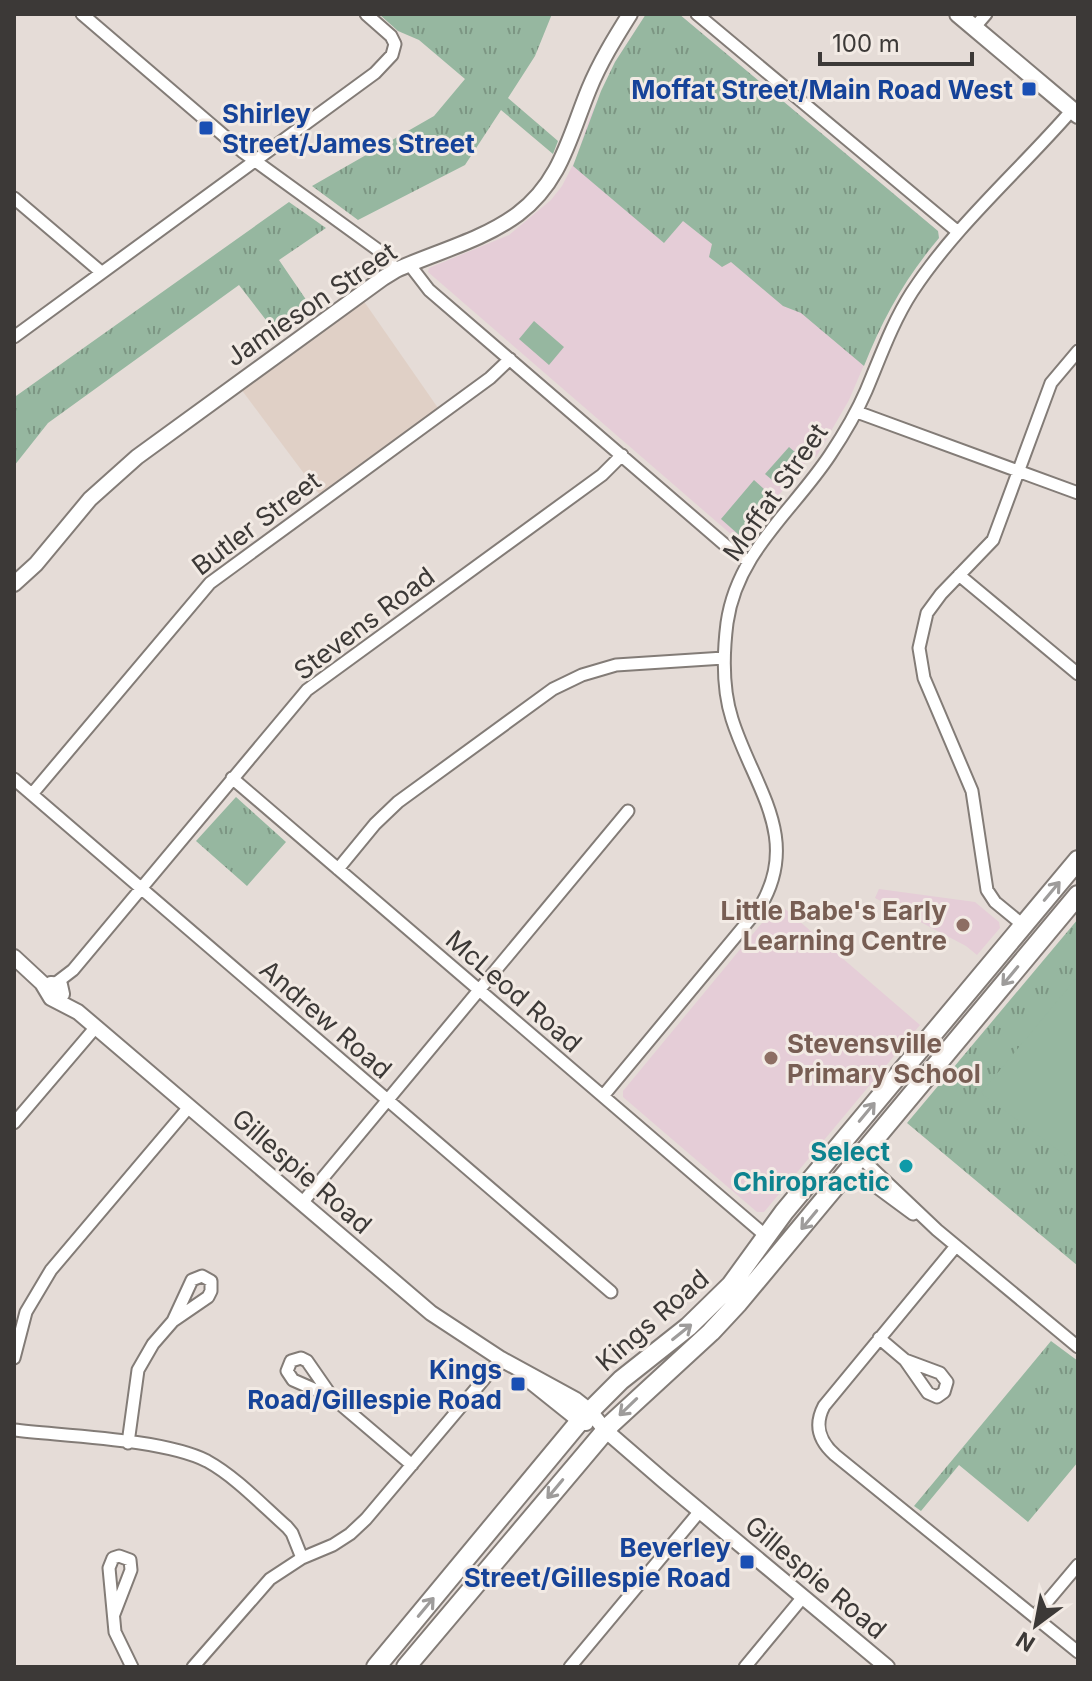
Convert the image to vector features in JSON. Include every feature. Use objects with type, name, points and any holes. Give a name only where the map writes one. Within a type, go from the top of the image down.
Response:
[{"type":"main road","points":[[958,14],[1075,113]]},
{"type":"main road","name":"Kings Road","points":[[376,1667],[585,1416],[637,1366],[719,1299],[836,1150],[1078,860]]},
{"type":"main road","name":"Kings Road","points":[[406,1667],[605,1430],[711,1332],[1078,895]]},
{"type":"main road","points":[[1023,925],[1041,940]]},
{"type":"main road","points":[[836,1150],[856,1163]]},
{"type":"street","points":[[82,14],[256,160],[402,267],[731,550],[748,561]]},
{"type":"street","points":[[14,337],[365,81],[395,52],[393,38],[366,14]]},
{"type":"street","name":"Jamieson Street","points":[[14,584],[36,564],[90,499],[137,457],[402,267],[504,223],[526,208],[562,161],[591,85],[630,14]]},
{"type":"street","points":[[697,14],[958,232]]},
{"type":"street","points":[[974,28],[986,14]]},
{"type":"street","name":"Moffat Street","points":[[603,1096],[760,907],[774,877],[778,854],[776,831],[732,718],[725,682],[724,658],[731,605],[748,561],[816,475],[857,412],[884,345],[909,295],[958,232],[1075,113]]},
{"type":"street","points":[[14,198],[101,272]]},
{"type":"street","points":[[1023,925],[995,902],[987,890],[972,791],[921,668],[919,648],[923,624],[932,604],[993,540],[1051,383],[1078,351]]},
{"type":"street","name":"Butler Street","points":[[32,794],[210,583],[490,378],[510,359]]},
{"type":"street","points":[[857,412],[1078,493]]},
{"type":"street","name":"Stevens Road","points":[[56,990],[307,690],[602,475],[622,455]]},
{"type":"street","points":[[959,575],[1078,674]]},
{"type":"street","points":[[338,869],[375,824],[398,802],[553,689],[582,675],[616,665],[724,658]]},
{"type":"street","name":"McLeod Road","points":[[232,778],[766,1236]]},
{"type":"street","name":"Andrew Road","points":[[14,779],[611,1292]]},
{"type":"street","points":[[302,1203],[628,811]]},
{"type":"street","name":"Gillespie Road","points":[[14,957],[410,1296],[453,1329],[605,1430],[887,1667]]},
{"type":"street","points":[[14,1123],[95,1028]]},
{"type":"street","points":[[14,1358],[17,1327],[51,1270],[189,1107]]},
{"type":"street","points":[[856,1163],[1078,1347]]},
{"type":"street","points":[[956,1246],[824,1406],[818,1425],[823,1442],[900,1510],[1078,1652]]},
{"type":"street","points":[[128,1443],[138,1370],[153,1344],[173,1321]]},
{"type":"street","points":[[879,1338],[905,1360]]},
{"type":"street","points":[[193,1667],[270,1579],[302,1558],[350,1534],[501,1359]]},
{"type":"street","points":[[332,1397],[412,1465]]},
{"type":"street","points":[[14,1430],[128,1443],[194,1455],[219,1469],[292,1533],[302,1558]]},
{"type":"street","points":[[570,1667],[700,1511]]},
{"type":"street","points":[[1035,1616],[1078,1565]]},
{"type":"street","points":[[745,1667],[803,1597]]},
{"type":"street","points":[[114,1614],[119,1646],[132,1667]]},
{"type":"shaded area","points":[[646,14],[679,14],[938,231],[939,238],[913,270],[884,318],[849,400],[816,457],[812,455],[740,542],[428,272],[429,268],[509,235],[551,200],[576,159],[589,119],[615,62]]},
{"type":"shaded area","points":[[363,300],[438,408],[320,495],[241,389]]},
{"type":"shaded area","name":"Little Babe's Early Learning Centre","points":[[879,889],[975,902],[999,922],[1000,928],[977,955],[966,946],[875,898]]},
{"type":"shaded area","name":"Stevensville Primary School","points":[[777,902],[920,1025],[764,1212],[757,1212],[623,1097],[623,1091]]},
{"type":"green space","points":[[379,14],[552,14],[535,56],[508,98],[558,141],[553,154],[501,110],[465,165],[358,220],[312,186],[434,116],[465,79],[419,40],[398,31]]},
{"type":"green space","points":[[646,14],[679,14],[938,231],[939,238],[896,299],[864,366],[801,313],[783,306],[731,262],[722,267],[709,257],[712,244],[683,221],[664,243],[573,166],[601,91],[615,62]]},
{"type":"green space","points":[[289,202],[326,228],[279,260],[309,304],[276,333],[239,285],[48,423],[14,466],[16,396]]},
{"type":"green space","points":[[534,321],[564,347],[549,365],[519,339]]},
{"type":"green space","points":[[789,447],[802,458],[778,485],[765,474]]},
{"type":"green space","points":[[754,480],[773,497],[739,535],[721,519]]},
{"type":"green space","points":[[236,797],[286,842],[247,886],[196,841]]},
{"type":"green space","points":[[1078,919],[1078,1266],[907,1123]]},
{"type":"green space","points":[[1078,976],[1078,1143],[1066,1156],[981,1093]]},
{"type":"green space","points":[[1051,1341],[1078,1361],[1078,1462],[1028,1522],[959,1465],[921,1511],[914,1506]]},
{"type":"place","name":"Moffat Street/Main Road West","points":[[1029,89]]},
{"type":"place","name":"Shirley Street/James Street","points":[[206,128]]},
{"type":"place","name":"Little Babe's Early Learning Centre","points":[[963,925]]},
{"type":"place","name":"Stevensville Primary School","points":[[771,1058]]},
{"type":"place","name":"Select Chiropractic","points":[[906,1166]]},
{"type":"place","name":"Kings Road/Gillespie Road","points":[[518,1384]]},
{"type":"place","name":"Beverley Street/Gillespie Road","points":[[747,1562]]}]
